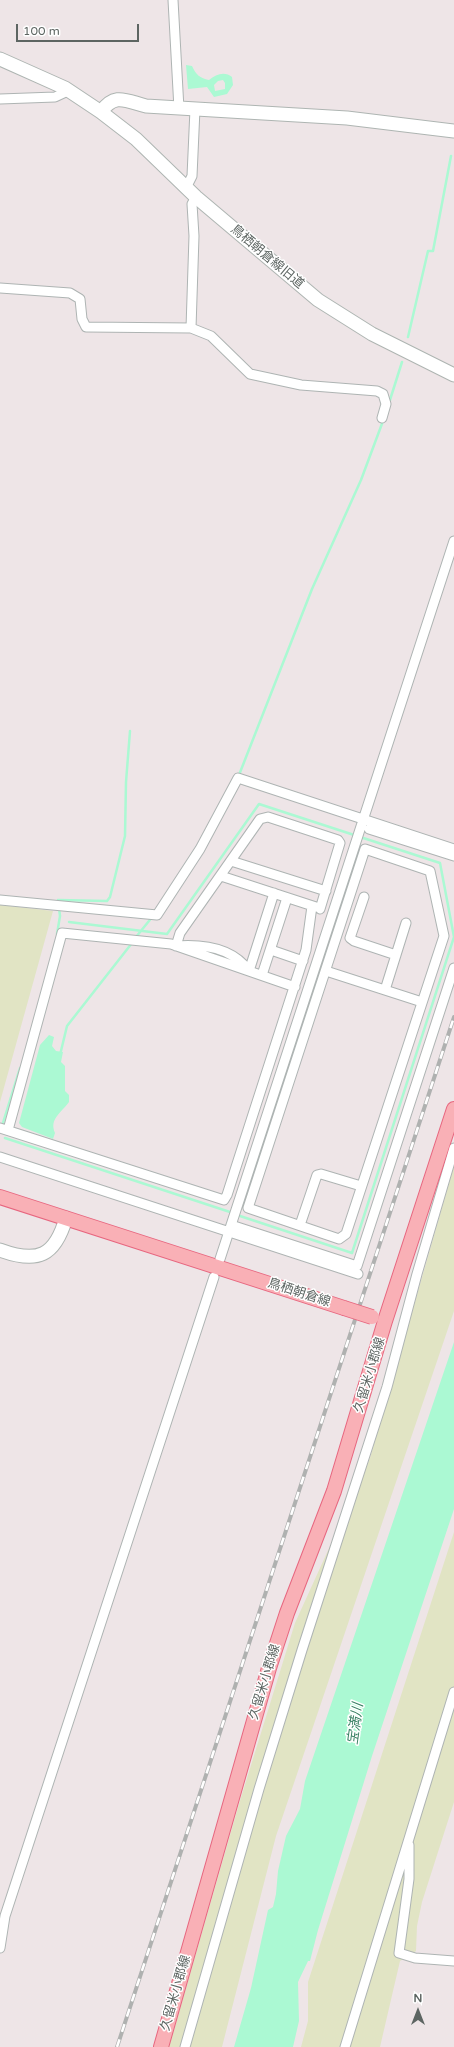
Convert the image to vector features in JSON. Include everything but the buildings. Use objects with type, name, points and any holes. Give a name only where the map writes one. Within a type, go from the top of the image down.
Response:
[{"type":"main road","points":[[379,1319],[454,1109]]},
{"type":"main road","name":"鳥栖朝倉線","points":[[0,1196],[379,1319]]},
{"type":"main road","name":"久留米小郡線","points":[[161,2047],[228,1803],[269,1668],[287,1613],[334,1491],[379,1319]]},
{"type":"street","points":[[173,0],[179,109]]},
{"type":"street","name":"鳥栖朝倉線旧道","points":[[0,58],[38,74],[101,112],[136,140],[187,186],[196,197],[318,300],[372,334],[454,375]]},
{"type":"street","points":[[0,99],[55,97],[68,91]]},
{"type":"street","points":[[101,112],[108,102],[118,99],[146,106],[347,118],[454,131]]},
{"type":"street","points":[[187,186],[192,176],[194,109]]},
{"type":"street","points":[[191,328],[194,236],[192,204],[196,197]]},
{"type":"street","points":[[0,288],[70,293],[80,299],[82,319],[86,327],[191,328],[211,336],[250,374],[301,385],[377,391],[383,394],[386,404],[382,418]]},
{"type":"street","points":[[220,1259],[454,541]]},
{"type":"street","points":[[0,900],[158,915],[200,849],[238,778],[448,850],[454,856]]},
{"type":"street","points":[[176,946],[180,933],[260,819],[268,817],[338,840],[340,843],[326,891],[316,907],[295,987],[227,1195],[224,1200],[4,1129],[62,933],[176,946],[295,987]]},
{"type":"street","points":[[369,829],[448,850]]},
{"type":"street","points":[[365,849],[430,871],[444,936],[343,1238],[339,1238],[248,1208],[344,917],[365,849]]},
{"type":"street","points":[[231,861],[326,891]]},
{"type":"street","points":[[221,876],[344,917]]},
{"type":"street","points":[[249,971],[274,894]]},
{"type":"street","points":[[364,897],[350,938],[354,941],[396,955]]},
{"type":"street","points":[[262,975],[287,898]]},
{"type":"street","points":[[385,990],[406,923]]},
{"type":"street","points":[[271,950],[303,961]]},
{"type":"street","points":[[0,1157],[357,1266],[454,968]]},
{"type":"street","points":[[326,971],[422,1002]]},
{"type":"street","points":[[185,2047],[259,1789],[387,1387],[417,1274],[454,1148]]},
{"type":"street","points":[[300,1225],[316,1175],[321,1174],[361,1186]]},
{"type":"street","points":[[0,1250],[14,1255],[30,1256],[45,1253],[56,1245],[62,1233],[66,1218]]},
{"type":"street","points":[[230,1228],[358,1274]]},
{"type":"street","points":[[0,1948],[5,1916],[214,1277]]},
{"type":"street","points":[[345,2047],[399,1866],[410,1836],[454,1692]]},
{"type":"street","points":[[410,1836],[410,1865],[399,1953],[415,1958],[454,1962]]},
{"type":"shaded area","points":[[0,905],[53,911],[0,1102]]},
{"type":"shaded area","points":[[454,1166],[454,1311],[276,1836],[222,2047],[169,2047],[239,1804],[295,1623],[370,1458]]},
{"type":"shaded area","points":[[454,1532],[454,1802],[422,1902],[417,1926],[416,1951],[400,1961],[380,2047],[301,2047],[308,2021],[308,1982]]},
{"type":"water","points":[[186,65],[192,66],[197,74],[209,80],[215,76],[223,74],[232,77],[233,85],[227,94],[214,97],[207,87],[188,89]],"holes":[[[223,80],[225,83],[225,89],[215,91],[214,85],[218,81]]]},
{"type":"water","points":[[49,1035],[54,1037],[52,1046],[56,1051],[63,1052],[61,1062],[65,1066],[65,1091],[69,1095],[69,1102],[55,1120],[55,1133],[53,1139],[22,1127],[19,1123],[40,1045]]},
{"type":"water","name":"宝満川","points":[[454,1342],[454,1509],[372,1756],[318,1930],[310,1961],[308,1961],[298,1982],[299,2021],[293,2047],[234,2047],[251,1988],[268,1910],[273,1907],[278,1871],[286,1836],[300,1809],[305,1781]]},
{"type":"waterway","points":[[408,337],[428,251],[433,251],[451,156]]},
{"type":"waterway","points":[[389,403],[402,362]]},
{"type":"waterway","points":[[239,775],[312,589],[361,480],[383,421]]},
{"type":"waterway","points":[[57,934],[60,916],[58,900],[107,901],[110,897],[125,836],[126,782],[130,731]]},
{"type":"waterway","points":[[69,922],[167,934],[259,804],[440,863],[454,937],[352,1253],[237,1215]]},
{"type":"waterway","points":[[136,937],[153,916]]},
{"type":"waterway","points":[[60,1055],[67,1026],[132,943]]},
{"type":"waterway","points":[[2,1126],[20,1068]]},
{"type":"waterway","points":[[5,1138],[233,1213]]},
{"type":"railway","points":[[117,2047],[454,1017]]}]
